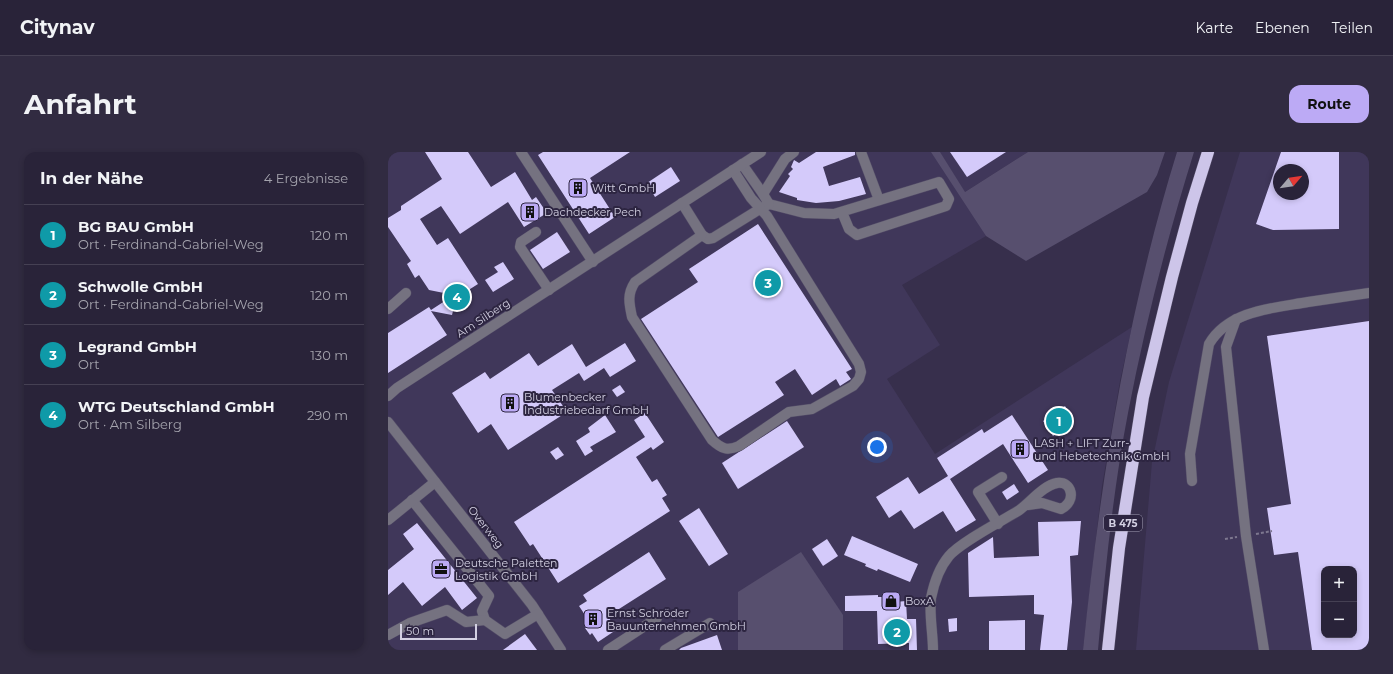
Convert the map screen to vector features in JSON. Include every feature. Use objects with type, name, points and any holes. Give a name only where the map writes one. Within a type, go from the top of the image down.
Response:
[{"type":"highway","name":"B 475","points":[[1108,650],[1119,548],[1143,397],[1172,277],[1192,203],[1208,152]]},
{"type":"street","points":[[521,152],[593,262]]},
{"type":"street","name":"Am Silberg","points":[[388,396],[397,388],[761,152]]},
{"type":"street","points":[[762,194],[785,159],[794,152]]},
{"type":"street","points":[[861,152],[879,200]]},
{"type":"street","points":[[742,164],[769,204],[804,213],[834,214],[939,182],[949,199],[946,206],[857,235],[849,229],[842,212]]},
{"type":"street","points":[[702,235],[635,282],[629,291],[629,304],[632,317],[712,440],[720,448],[730,450],[739,446],[789,412],[812,409],[853,386],[859,379],[861,372],[858,364],[767,216],[760,210],[733,170]]},
{"type":"street","points":[[682,203],[702,235],[708,239],[713,238],[769,204]]},
{"type":"street","points":[[536,232],[521,242],[520,247],[549,290]]},
{"type":"street","points":[[388,308],[406,293]]},
{"type":"street","points":[[1192,481],[1190,454],[1209,344],[1217,333],[1236,319],[1266,309],[1369,293]]},
{"type":"street","points":[[1236,319],[1226,347],[1246,536],[1264,650]]},
{"type":"street","name":"Overweg","points":[[388,422],[538,614],[561,650]]},
{"type":"street","points":[[998,524],[978,492],[1002,477]]},
{"type":"street","points":[[388,520],[435,482]]},
{"type":"street","points":[[412,500],[489,596],[482,611],[485,620],[505,634],[538,614]]},
{"type":"street","points":[[933,650],[931,599],[938,574],[949,556],[1028,505]]},
{"type":"street","points":[[388,635],[410,623],[447,610],[466,622],[485,620]]},
{"type":"street","points":[[608,650],[657,618]]},
{"type":"street","points":[[665,650],[710,623]]},
{"type":"shaded area","points":[[388,152],[1028,152],[965,192],[986,236],[902,285],[940,345],[887,379],[935,454],[1132,327],[1120,381],[1102,486],[1083,650],[388,650]]},
{"type":"shaded area","points":[[931,152],[940,152],[965,192],[1028,152],[1165,152],[1157,175],[1147,192],[1026,261],[986,236]]},
{"type":"shaded area","points":[[1177,152],[1194,152],[1157,282],[1128,413],[1110,531],[1098,650],[1083,650],[1098,524],[1118,399],[1144,275],[1159,213]]},
{"type":"shaded area","points":[[1240,152],[1369,152],[1369,650],[1136,650],[1152,462],[1169,382]]},
{"type":"shaded area","points":[[801,552],[843,615],[843,650],[738,650],[738,592]]},
{"type":"building","points":[[425,152],[468,152],[491,187],[515,172],[532,200],[536,197],[547,213],[524,227],[508,202],[460,234],[441,206],[420,219],[437,245],[448,238],[478,284],[467,291],[465,300],[454,307],[452,315],[431,311],[447,335],[388,373],[388,333],[429,307],[431,310],[454,295],[429,290],[419,275],[415,278],[407,264],[411,261],[388,227],[388,218],[401,210],[401,206],[442,179]]},
{"type":"building","name":"Witt GmbH","points":[[543,152],[630,152],[590,178],[615,217],[589,234],[538,155]]},
{"type":"building","points":[[816,152],[855,152],[855,155],[823,167],[829,186],[860,177],[866,194],[839,201],[816,203],[797,200],[797,198],[779,192],[790,176],[788,174],[793,169],[791,167],[794,160],[799,163]]},
{"type":"building","points":[[950,152],[1006,152],[967,177]]},
{"type":"building","points":[[1281,152],[1339,152],[1339,229],[1273,230],[1256,224],[1273,175],[1273,200],[1309,200],[1309,164],[1277,164]]},
{"type":"building","points":[[671,167],[680,181],[655,197],[647,183]]},
{"type":"building","points":[[758,224],[852,369],[846,372],[851,379],[840,386],[836,379],[812,395],[795,369],[775,382],[784,395],[718,437],[641,319],[698,282],[689,269]]},
{"type":"building","points":[[557,232],[570,252],[543,269],[530,250]]},
{"type":"building","points":[[503,262],[514,279],[493,292],[485,280],[498,272],[494,267]]},
{"type":"building","points":[[1369,321],[1369,650],[1312,650],[1298,552],[1274,555],[1267,508],[1291,504],[1267,336]]},
{"type":"building","name":"Blumenbecker Industriebedarf GmbH","points":[[625,343],[636,361],[610,377],[604,368],[584,381],[579,373],[552,390],[567,412],[508,450],[491,424],[478,433],[452,393],[485,372],[490,379],[529,353],[538,366],[572,344],[586,367]]},
{"type":"building","points":[[620,385],[625,392],[617,397],[612,390]]},
{"type":"building","points":[[1065,406],[1074,422],[1053,436],[1043,421]]},
{"type":"building","points":[[645,413],[664,442],[653,450],[651,447],[636,457],[652,482],[657,479],[667,495],[662,498],[670,511],[558,583],[533,544],[530,546],[514,522],[645,437],[634,420]]},
{"type":"building","points":[[605,415],[616,432],[590,447],[593,451],[585,456],[576,441],[590,432],[588,428]]},
{"type":"building","points":[[1012,415],[1048,470],[1028,483],[1003,444],[950,479],[976,520],[956,532],[943,511],[914,529],[901,510],[889,518],[876,497],[908,477],[919,494],[948,476],[937,458],[982,429],[984,433]]},
{"type":"building","points":[[787,421],[804,447],[738,489],[722,463]]},
{"type":"building","points":[[558,447],[564,455],[556,460],[550,452]]},
{"type":"building","points":[[1014,484],[1019,492],[1007,500],[1002,492]]},
{"type":"building","points":[[699,508],[728,554],[709,566],[679,521]]},
{"type":"building","points":[[1081,521],[1078,555],[1070,556],[1072,602],[1067,650],[1040,650],[1044,615],[1034,614],[1034,595],[969,597],[968,553],[993,537],[994,558],[1039,556],[1038,522]]},
{"type":"building","points":[[417,523],[477,598],[462,610],[445,587],[422,606],[403,582],[388,595],[388,570],[414,549],[403,534]]},
{"type":"building","points":[[852,536],[918,564],[910,582],[878,569],[877,571],[865,566],[866,564],[844,555]]},
{"type":"building","points":[[827,539],[838,556],[823,566],[812,549]]},
{"type":"building","points":[[649,552],[666,579],[608,616],[616,630],[598,642],[592,633],[590,635],[585,628],[591,624],[579,606],[587,601],[583,595]]},
{"type":"building","points":[[878,595],[878,597],[895,597],[895,602],[906,601],[907,619],[916,619],[917,650],[909,650],[909,643],[878,644],[877,611],[845,611],[845,596]]},
{"type":"building","points":[[957,618],[957,631],[949,632],[948,619]]},
{"type":"building","points":[[1025,620],[1025,650],[989,650],[989,621]]},
{"type":"building","points":[[525,634],[537,650],[503,650]]},
{"type":"building","points":[[717,635],[722,650],[679,650],[681,648]]},
{"type":"place","name":"Witt GmbH","points":[[578,188]]},
{"type":"place","name":"Dachdecker Pech","points":[[530,212]]},
{"type":"place","name":"Legrand GmbH","points":[[768,283]]},
{"type":"place","name":"WTG Deutschland GmbH","points":[[457,297]]},
{"type":"place","name":"Blumenbecker Industriebedarf GmbH","points":[[510,403]]},
{"type":"place","name":"BG BAU GmbH","points":[[1059,421]]},
{"type":"place","name":"LASH + LIFT Zurr- und Hebetechnik GmbH","points":[[1020,449]]},
{"type":"place","name":"Deutsche Paletten Logistik GmbH","points":[[441,569]]},
{"type":"place","name":"BoxA","points":[[891,601]]},
{"type":"place","name":"Ernst Schröder Bauunternehmen GmbH","points":[[593,619]]},
{"type":"place","name":"Schwolle GmbH","points":[[897,632]]}]
